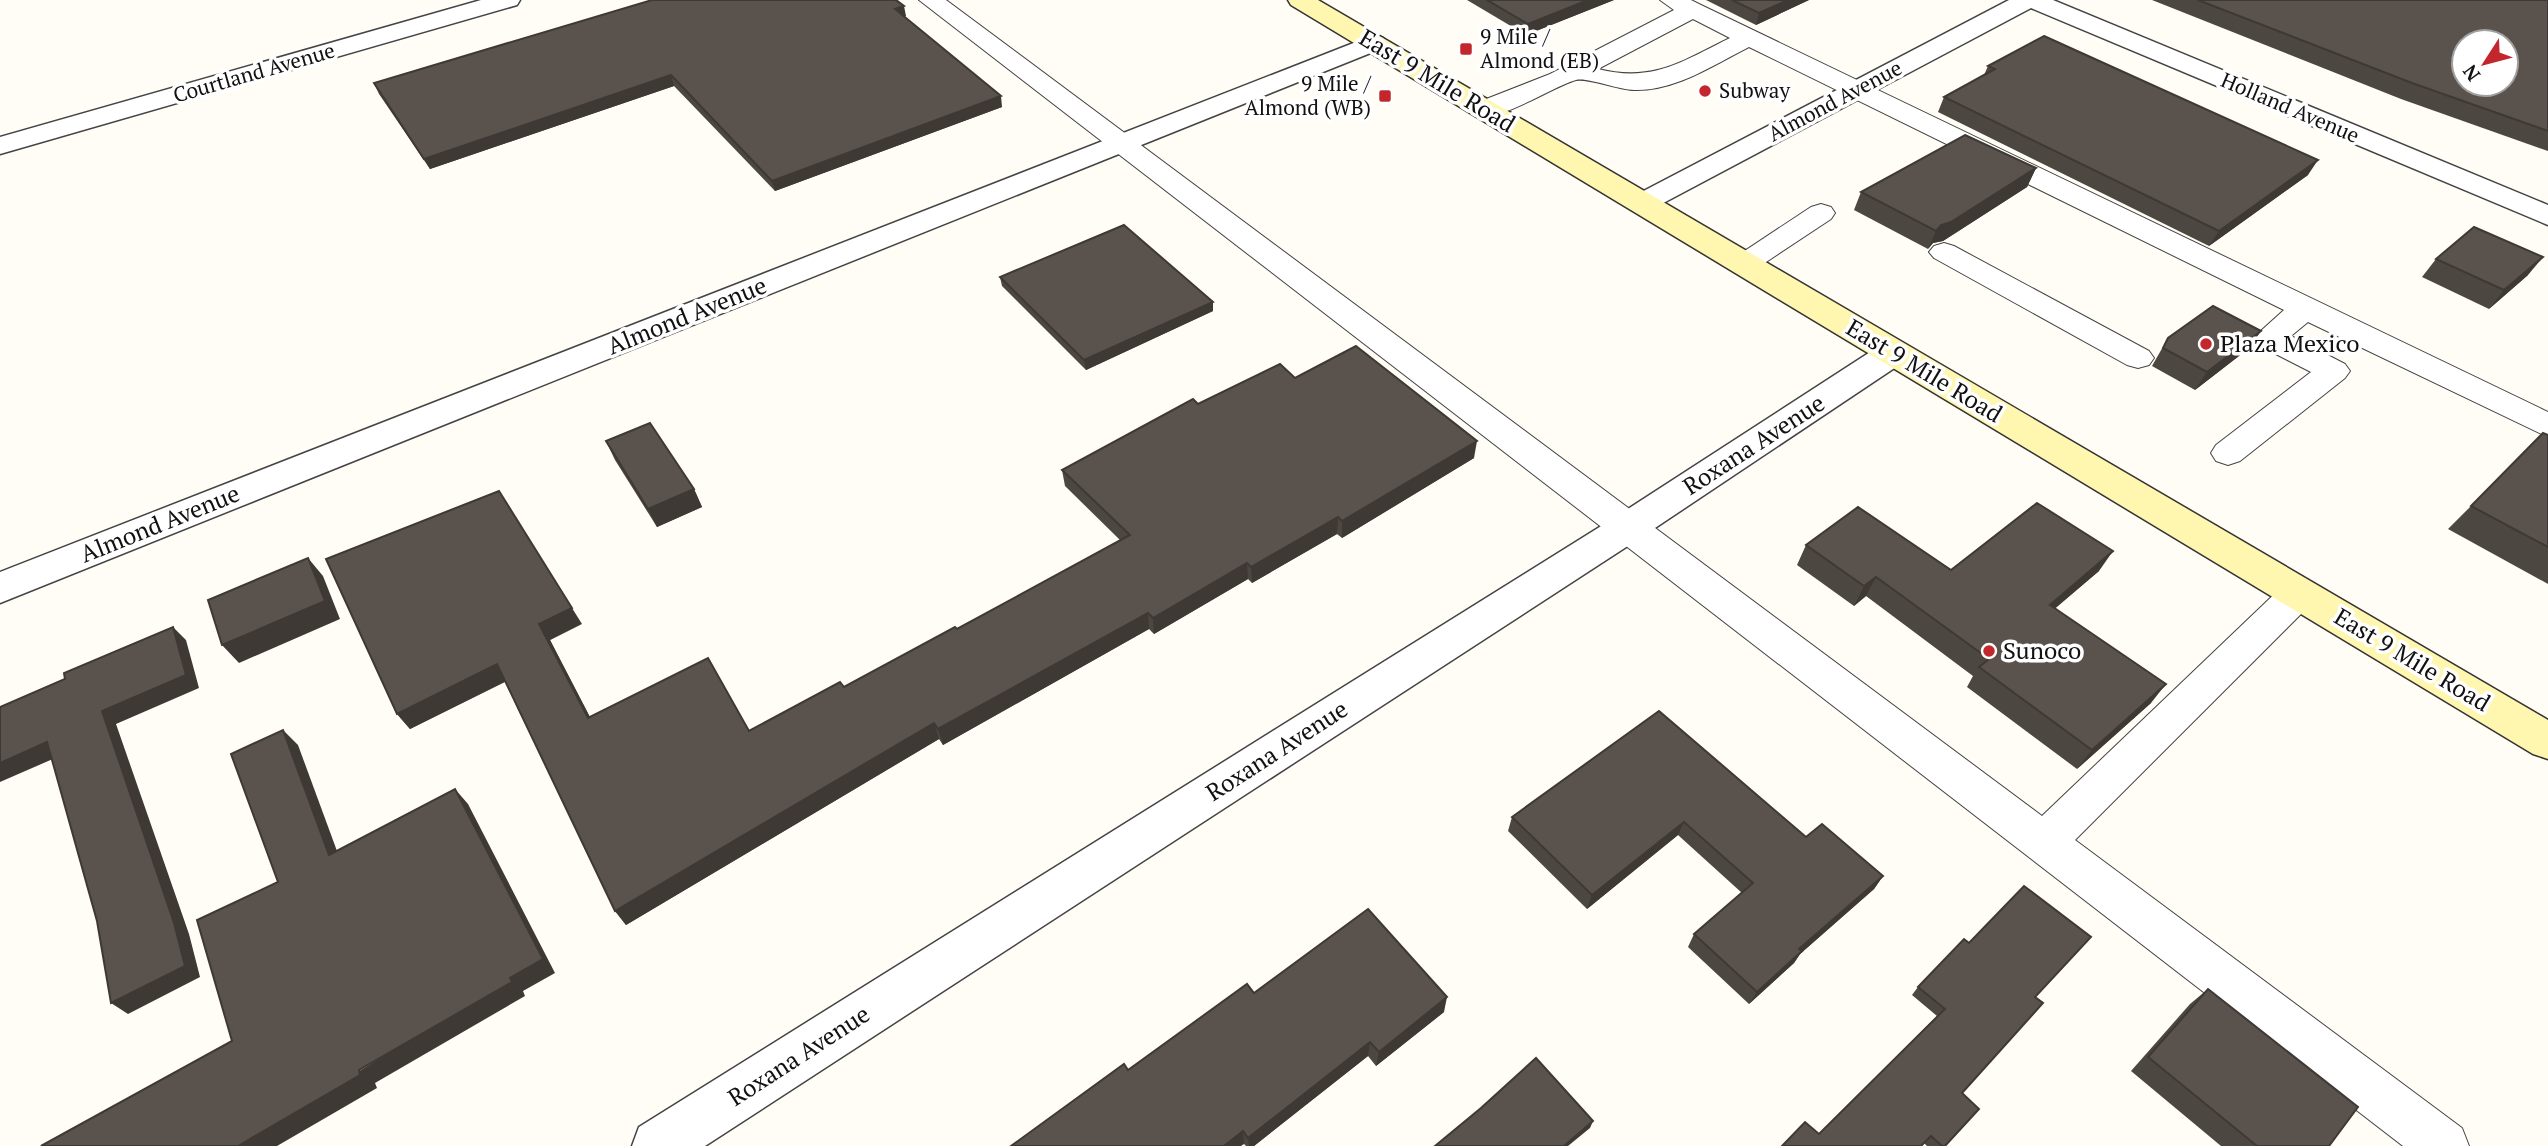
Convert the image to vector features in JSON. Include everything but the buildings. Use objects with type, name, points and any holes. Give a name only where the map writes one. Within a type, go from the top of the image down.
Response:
[{"type":"main road","name":"East 9 Mile Road","points":[[1300,0],[2548,741]]},
{"type":"street","name":"Courtland Avenue","points":[[0,146],[508,0]]},
{"type":"street","name":"Almond Avenue","points":[[1642,203],[2030,0]]},
{"type":"street","name":"Holland Avenue","points":[[2030,0],[2548,216]]},
{"type":"street","name":"Almond Avenue","points":[[0,588],[1374,43]]},
{"type":"street","name":"Roxana Avenue","points":[[658,1146],[1628,528],[1894,353]]},
{"type":"lane","points":[[930,0],[1118,145],[2444,1146]]},
{"type":"lane","points":[[1485,109],[1575,70],[1683,5],[1855,90],[1947,140],[2181,255],[2306,308],[2548,426]]},
{"type":"lane","points":[[1575,70],[1621,81],[1646,82],[1666,77],[1749,38]]},
{"type":"lane","points":[[1744,264],[1821,213]]},
{"type":"lane","points":[[1944,252],[2138,358]]},
{"type":"lane","points":[[2228,453],[2334,371],[2269,338],[2306,308]]},
{"type":"lane","points":[[2043,843],[2299,593]]},
{"type":"place","name":"9 Mile / Almond (EB)","points":[[1466,49]]},
{"type":"place","name":"Subway","points":[[1705,91]]},
{"type":"place","name":"9 Mile / Almond (WB)","points":[[1385,96]]},
{"type":"place","name":"Plaza Mexico","points":[[2206,344]]},
{"type":"place","name":"Sunoco","points":[[1989,651]]}]
